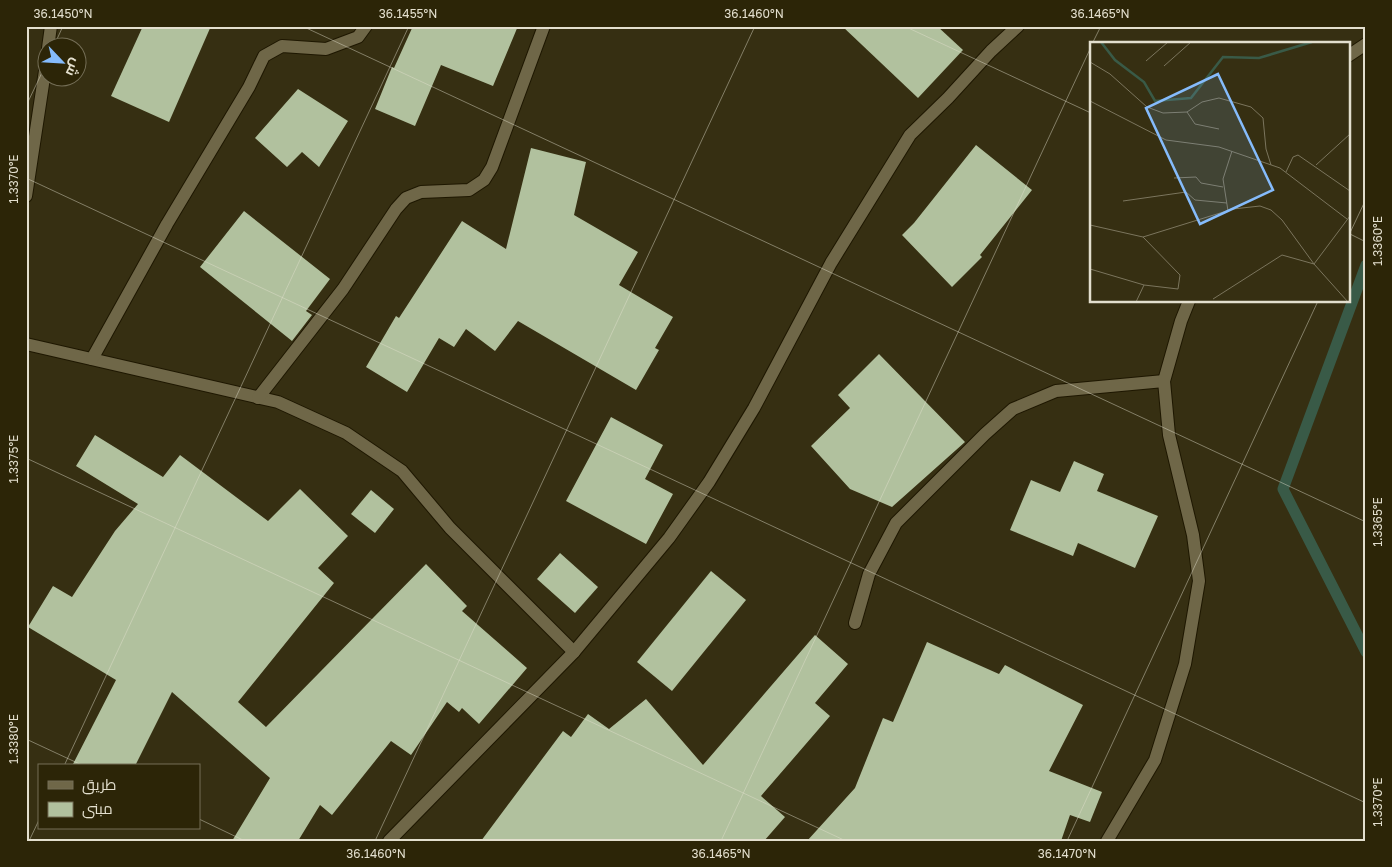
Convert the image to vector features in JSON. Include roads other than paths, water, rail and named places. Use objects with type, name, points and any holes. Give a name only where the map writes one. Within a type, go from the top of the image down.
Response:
[{"type":"street","points":[[92,359],[167,224],[249,86],[264,56],[282,46],[326,49],[358,37],[366,26]]},
{"type":"street","points":[[258,398],[343,289],[396,209],[406,198],[421,192],[469,190],[484,180],[492,167],[544,26]]},
{"type":"street","points":[[388,841],[574,652],[670,538],[709,482],[754,408],[831,263],[910,135],[948,98],[991,51],[1018,26]]},
{"type":"street","points":[[1350,55],[1366,44]]},
{"type":"street","points":[[26,196],[42,88]]},
{"type":"street","points":[[1108,841],[1155,760],[1185,664],[1199,581],[1193,535],[1169,435],[1164,381],[1181,320],[1189,302]]},
{"type":"street","points":[[26,344],[278,402],[346,432],[402,471],[450,528],[574,652]]},
{"type":"street","points":[[855,624],[869,574],[896,523],[985,434],[1013,409],[1056,390],[1164,381]]},
{"type":"waterway","points":[[1366,265],[1283,489],[1366,652]]}]
